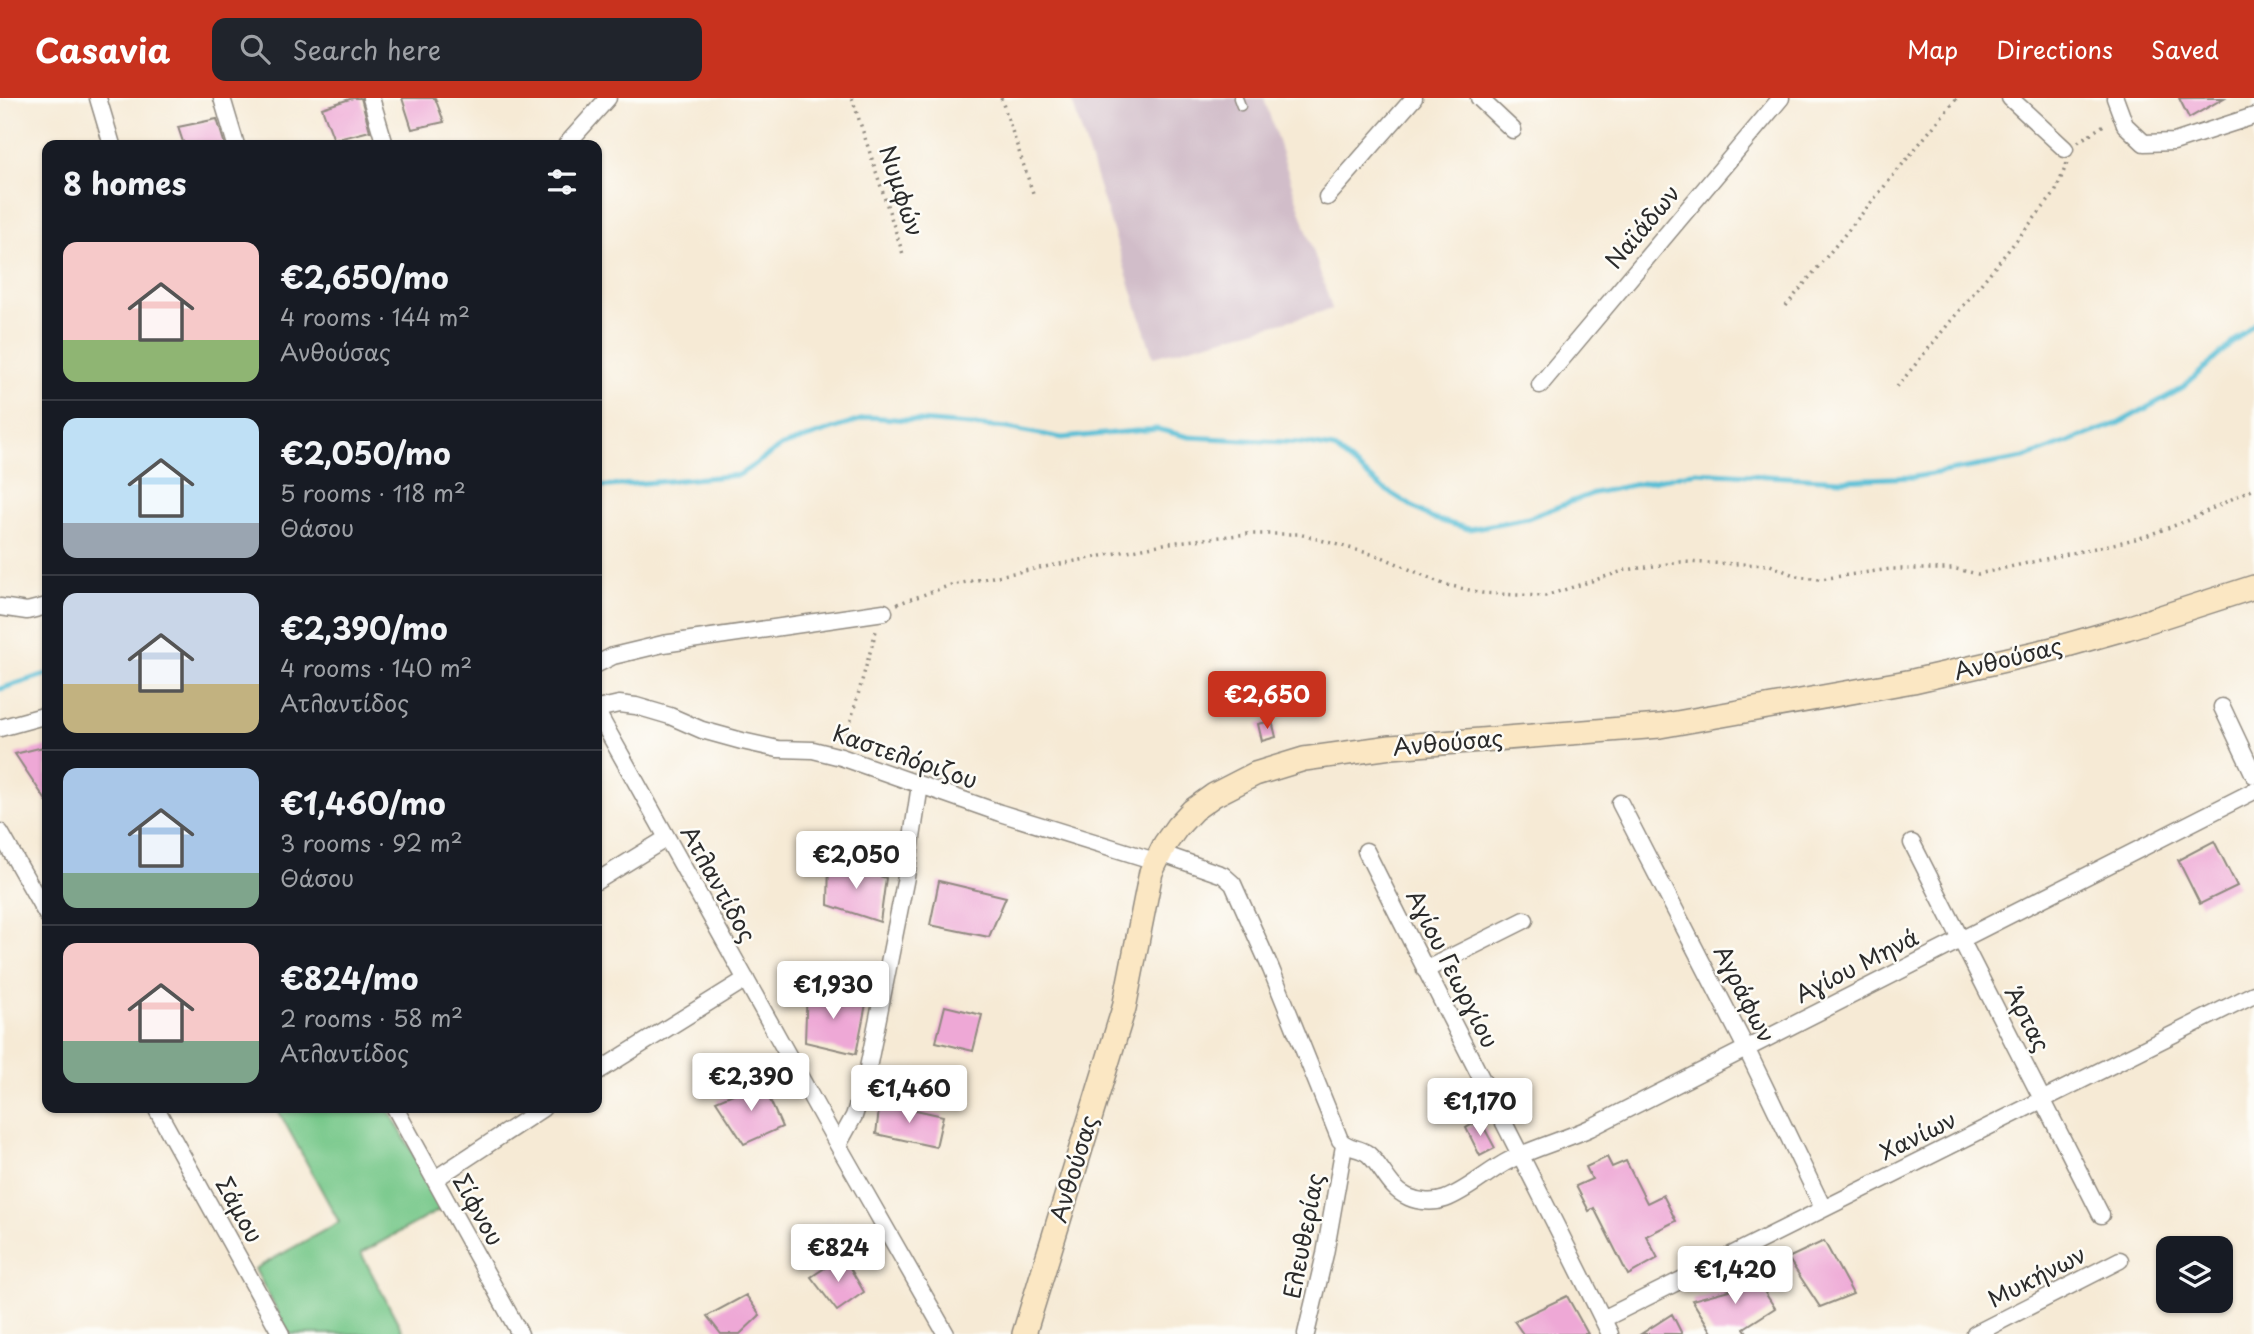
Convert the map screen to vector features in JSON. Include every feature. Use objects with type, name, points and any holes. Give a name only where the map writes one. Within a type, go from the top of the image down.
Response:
[{"type":"street","points":[[98,98],[111,140]]},
{"type":"street","points":[[222,98],[235,140]]},
{"type":"street","points":[[371,98],[384,140]]},
{"type":"street","points":[[570,140],[608,98]]},
{"type":"street","points":[[1327,197],[1414,98]]},
{"type":"street","points":[[1479,98],[1513,130]]},
{"type":"street","name":"Ναϊάδων","points":[[1540,385],[1781,98]]},
{"type":"street","points":[[2010,98],[2065,149]]},
{"type":"street","points":[[2115,98],[2125,125],[2144,143],[2174,142],[2254,116]]},
{"type":"street","name":"Ανθούσας","points":[[1024,1334],[1124,1008],[1148,886],[1158,857],[1177,827],[1193,810],[1214,795],[1255,774],[1304,759],[1391,747],[1660,726],[1798,704],[1913,681],[2053,649],[2195,608],[2254,587]]},
{"type":"street","points":[[0,607],[27,611],[42,607]]},
{"type":"street","points":[[602,662],[613,656],[663,644],[884,612]]},
{"type":"street","name":"Καστελόριζου","points":[[602,709],[618,704],[636,706],[742,741],[778,748],[813,750],[841,757],[1000,813],[1223,876],[1233,884],[1271,969],[1335,1130],[1345,1146]]},
{"type":"street","points":[[2222,708],[2254,775]]},
{"type":"street","points":[[0,728],[42,716]]},
{"type":"street","name":"Ατλαντίδος","points":[[602,719],[946,1334]]},
{"type":"street","points":[[838,1145],[854,1116],[865,1083],[906,877],[920,785]]},
{"type":"street","name":"Αγίου Μηνά","points":[[1345,1146],[1368,1154],[1396,1189],[1415,1200],[1442,1200],[1522,1155],[1569,1138],[2254,791]]},
{"type":"street","name":"Αγράφων","points":[[1620,803],[1746,1048],[1823,1208]]},
{"type":"street","points":[[0,832],[42,906]]},
{"type":"street","points":[[602,878],[667,838]]},
{"type":"street","name":"Άρτας","points":[[1912,843],[2101,1215]]},
{"type":"street","name":"Αγίου Γεωργίου","points":[[1366,850],[1425,970],[1522,1155],[1606,1327]]},
{"type":"street","points":[[1425,970],[1525,920]]},
{"type":"street","points":[[602,1069],[746,979]]},
{"type":"street","name":"Χανίων","points":[[1606,1327],[1823,1208],[2254,994]]},
{"type":"street","name":"Σάμου","points":[[159,1113],[281,1334]]},
{"type":"street","name":"Σίφνου","points":[[398,1113],[520,1334]]},
{"type":"street","points":[[435,1179],[535,1113]]},
{"type":"street","name":"Ελευθερίας","points":[[1306,1334],[1325,1254],[1345,1146]]},
{"type":"street","name":"Μυκήνων","points":[[1975,1334],[2120,1259]]},
{"type":"path","name":"Νυμφών","points":[[852,98],[903,254]]},
{"type":"path","points":[[1001,98],[1033,193]]},
{"type":"path","points":[[1786,306],[1956,98]]},
{"type":"path","points":[[1897,387],[2055,193],[2068,166],[2065,149],[2120,114]]},
{"type":"path","points":[[841,757],[862,676],[884,612],[904,600],[951,585],[1169,543],[1247,534],[1299,534],[1382,557],[1443,584],[1482,593],[1545,596],[1626,570],[1681,562],[1770,565],[1796,576],[1820,579],[1891,569],[1956,569],[1978,574],[2140,538],[2186,521],[2254,488]]},
{"type":"shaded area","points":[[1071,98],[1264,98],[1332,309],[1153,357]]},
{"type":"green space","points":[[280,1113],[391,1113],[443,1208],[361,1253],[404,1334],[289,1334],[255,1269],[339,1222]]},
{"type":"building","points":[[361,98],[370,131],[334,140],[322,108]]},
{"type":"building","points":[[402,98],[435,98],[444,122],[412,129]]},
{"type":"building","points":[[2179,98],[2224,98],[2189,118]]},
{"type":"building","points":[[217,119],[223,140],[182,140],[178,127]]},
{"type":"building","points":[[1272,721],[1276,737],[1262,741],[1258,724]]},
{"type":"building","points":[[42,747],[42,794],[15,754]]},
{"type":"building","points":[[2214,841],[2237,886],[2200,904],[2178,860]]},
{"type":"building","points":[[829,860],[886,878],[880,922],[828,905]]},
{"type":"building","points":[[939,881],[1006,897],[989,937],[930,925]]},
{"type":"building","points":[[807,987],[866,1004],[856,1054],[805,1042]]},
{"type":"building","points":[[945,1006],[982,1015],[973,1051],[936,1042]]},
{"type":"building","points":[[762,1082],[782,1127],[744,1144],[716,1101]]},
{"type":"building","points":[[880,1102],[943,1116],[936,1147],[876,1134]]},
{"type":"building","points":[[1480,1120],[1495,1148],[1480,1156],[1466,1128]]},
{"type":"building","points":[[1607,1157],[1612,1167],[1626,1161],[1647,1203],[1663,1195],[1676,1221],[1646,1236],[1658,1258],[1628,1275],[1594,1208],[1589,1211],[1576,1186],[1592,1179],[1586,1167]]},
{"type":"building","points":[[1824,1241],[1853,1294],[1820,1307],[1788,1258]]},
{"type":"building","points":[[843,1256],[864,1292],[837,1311],[811,1277]]},
{"type":"building","points":[[1750,1270],[1775,1308],[1744,1328],[1748,1334],[1713,1334],[1692,1300],[1733,1289],[1726,1280]]},
{"type":"building","points":[[746,1295],[760,1315],[740,1334],[721,1334],[707,1316]]},
{"type":"building","points":[[1567,1296],[1588,1334],[1523,1334],[1514,1321]]},
{"type":"building","points":[[1672,1314],[1682,1334],[1641,1334]]},
{"type":"waterway","points":[[602,487],[739,475],[782,446],[869,417],[1007,428],[1062,438],[1157,429],[1189,437],[1302,443],[1334,448],[1381,487],[1431,518],[1469,529],[1528,518],[1594,493],[1696,472],[1842,480],[1914,477],[2024,458],[2119,423],[2181,389],[2254,324]]},
{"type":"waterway","points":[[0,689],[42,676]]}]
